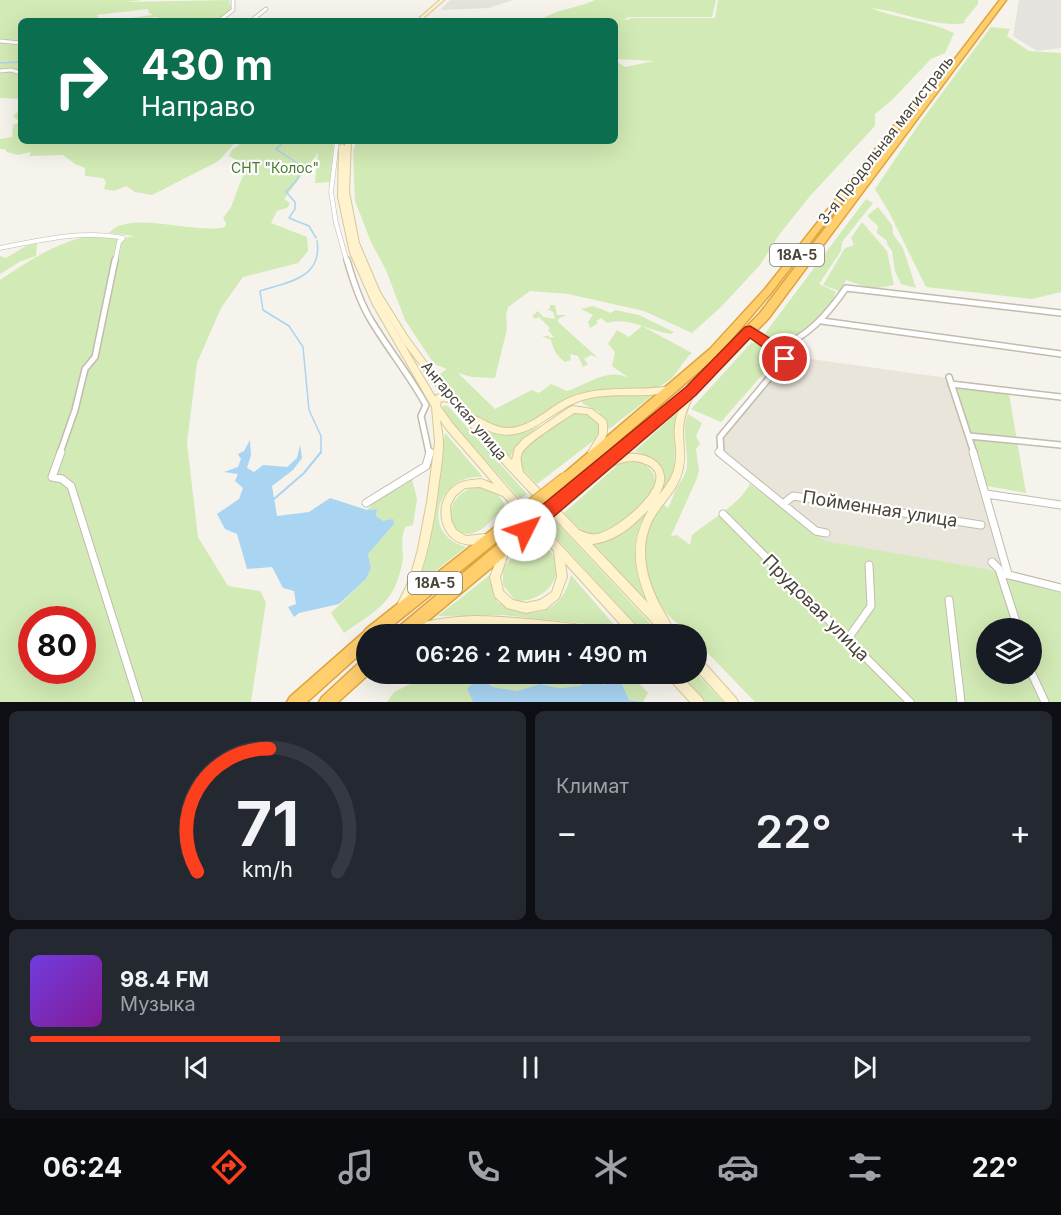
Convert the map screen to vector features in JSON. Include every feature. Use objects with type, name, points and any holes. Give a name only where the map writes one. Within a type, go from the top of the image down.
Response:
[{"type":"highway","name":"3-я Продольная магистраль","points":[[414,624],[509,544],[570,483],[714,352],[760,300],[994,0]]},
{"type":"highway","name":"3-я Продольная магистраль","points":[[384,624],[499,532],[570,483],[691,391],[780,297],[1003,0]]},
{"type":"highway","points":[[295,702],[356,648]]},
{"type":"highway","points":[[327,702],[356,675]]},
{"type":"main road","points":[[421,18],[442,0]]},
{"type":"main road","name":"Ангарская улица","points":[[343,144],[341,197],[353,253],[377,305],[436,407],[450,428],[627,624]]},
{"type":"main road","name":"Ангарская улица","points":[[348,144],[346,194],[359,250],[388,312],[451,399],[524,480],[661,624]]},
{"type":"main road","points":[[382,624],[409,595],[420,559],[438,450],[435,402],[439,397],[451,399],[472,418],[492,429],[510,432],[530,427],[586,395],[657,391],[678,385]]},
{"type":"main road","points":[[665,624],[645,587],[640,551],[649,517],[668,493],[679,468],[679,426],[682,409],[691,391]]},
{"type":"main road","points":[[524,480],[516,459],[522,446],[569,411],[584,409],[594,413],[603,422],[603,435],[570,483]]},
{"type":"main road","points":[[570,483],[624,456],[647,460],[653,465],[660,483],[653,498],[616,532],[594,540],[583,537],[570,528]]},
{"type":"main road","points":[[499,532],[478,541],[463,540],[456,536],[445,521],[446,502],[454,490],[474,482],[491,485],[510,496]]},
{"type":"main road","points":[[509,544],[496,571],[496,587],[508,604],[529,609],[546,603],[557,592],[563,572],[557,548]]},
{"type":"main road","points":[[434,624],[450,621],[520,624]]},
{"type":"main road","points":[[707,674],[732,702]]},
{"type":"main road","points":[[681,684],[698,702]]},
{"type":"street","points":[[223,18],[233,10],[233,0]]},
{"type":"street","points":[[255,18],[266,9]]},
{"type":"street","points":[[0,41],[18,43]]},
{"type":"street","points":[[0,71],[18,72]]},
{"type":"street","points":[[337,144],[332,192],[336,223],[353,281],[371,321],[408,373],[426,405],[421,416],[430,452],[426,466],[415,472],[402,485],[366,503]]},
{"type":"street","points":[[0,248],[40,240],[95,234],[123,237],[119,242],[95,357],[85,369],[75,410],[52,477],[62,479],[71,486],[139,702]]},
{"type":"street","points":[[776,349],[790,345],[822,321],[846,288],[1061,313]]},
{"type":"street","points":[[822,321],[1061,354]]},
{"type":"street","points":[[750,331],[776,349],[785,359],[720,437],[719,452],[816,531],[826,533]]},
{"type":"street","points":[[1015,618],[986,494],[950,380],[1061,397]]},
{"type":"street","points":[[969,436],[1061,445]]},
{"type":"street","points":[[986,494],[1061,505]]},
{"type":"street","name":"Пойменная улица","points":[[783,504],[792,496],[981,525]]},
{"type":"street","name":"Прудовая улица","points":[[723,514],[910,702]]},
{"type":"street","points":[[992,562],[1004,574],[1061,588]]},
{"type":"street","points":[[846,640],[871,606],[869,565]]},
{"type":"street","points":[[949,600],[961,702]]},
{"type":"street","points":[[1037,684],[1045,702]]},
{"type":"shaded area","points":[[450,0],[513,0],[489,8],[440,10]]},
{"type":"shaded area","points":[[1019,0],[1061,0],[1061,48],[1037,51],[1013,36]]},
{"type":"shaded area","points":[[782,349],[796,357],[948,378],[1006,573],[825,541],[715,455],[718,435],[780,362],[776,352]]},
{"type":"green space","points":[[0,0],[142,0],[126,2],[230,0],[231,13],[224,18],[130,18],[153,15],[148,9],[97,15],[98,18],[18,18],[18,99],[0,98]]},
{"type":"green space","points":[[595,0],[716,0],[712,17],[629,17],[624,19],[627,20],[631,18],[715,18],[718,0],[978,0],[978,4],[964,21],[965,23],[953,24],[871,8],[934,25],[954,33],[945,53],[931,59],[892,100],[875,114],[875,126],[810,196],[779,235],[760,265],[720,308],[692,333],[644,311],[568,294],[530,291],[508,307],[507,329],[495,378],[472,377],[458,373],[495,409],[532,390],[539,393],[551,384],[567,391],[605,376],[621,375],[629,378],[612,366],[615,352],[608,344],[617,330],[629,337],[642,326],[692,353],[674,375],[660,386],[640,390],[588,391],[570,398],[532,422],[513,429],[504,429],[493,426],[475,415],[437,376],[447,369],[434,364],[405,320],[386,270],[371,242],[355,201],[353,152],[355,144],[618,144],[618,63],[625,67],[654,61],[618,59],[618,18],[544,18]]},
{"type":"green space","points":[[991,27],[1010,29],[1007,36],[1029,51],[1061,53],[1061,292],[1032,299],[926,287],[889,212],[875,189],[919,124]]},
{"type":"green space","points":[[18,123],[18,144],[234,144],[217,162],[152,195],[135,192],[126,186],[114,191],[104,189],[106,182],[103,178],[85,176],[85,168],[63,155],[29,156],[31,152],[18,155],[0,149],[0,139],[12,137],[13,125]]},
{"type":"green space","name":"СНТ \"Колос\"","points":[[240,144],[334,144],[330,182],[315,183],[318,153],[284,199],[290,203],[287,208],[277,211],[271,223],[307,237],[308,251],[298,263],[243,277],[221,308],[197,363],[187,443],[198,537],[228,586],[260,591],[266,602],[251,702],[0,702],[0,280],[34,258],[71,241],[97,235],[134,236],[109,233],[119,226],[131,223],[213,229],[225,227],[226,223],[223,218],[231,207],[245,170],[244,164],[229,156],[232,150]]},
{"type":"green space","points":[[866,199],[873,203],[842,242],[841,251],[819,284],[836,292],[831,306],[789,342],[774,345],[763,336]]},
{"type":"green space","points":[[878,207],[892,225],[893,234],[903,248],[916,288],[901,284],[887,241],[877,233],[878,226],[867,216]]},
{"type":"green space","points":[[862,222],[887,251],[894,285],[872,289],[846,280],[841,292],[823,285],[845,248],[854,245],[851,238]]},
{"type":"green space","points":[[37,243],[36,256],[21,261],[0,274],[0,256],[6,258],[26,246]]},
{"type":"green space","points":[[550,305],[555,305],[557,315],[567,315],[559,318],[558,322],[598,358],[591,355],[584,359],[588,364],[583,367],[578,356],[570,354],[571,360],[565,362],[559,357],[551,340],[542,336],[554,337],[548,330],[550,328],[539,317],[536,319],[532,316],[538,311],[543,317],[555,319],[553,312],[547,309]]},
{"type":"green space","points":[[593,306],[611,313],[615,310],[639,315],[674,332],[671,334],[623,321],[607,323],[601,318],[590,328],[588,322],[593,315],[581,309]]},
{"type":"green space","points":[[760,342],[774,354],[775,360],[721,422],[691,409],[751,343]]},
{"type":"green space","points":[[956,386],[1009,394],[1026,493],[987,486]]},
{"type":"green space","points":[[604,395],[653,395],[609,429],[599,412],[583,404],[581,399]]},
{"type":"green space","points":[[445,405],[527,494],[520,499],[442,411],[441,408]]},
{"type":"green space","points":[[574,412],[589,414],[600,424],[597,438],[537,484],[520,467],[522,450]]},
{"type":"green space","points":[[676,413],[674,469],[666,486],[641,524],[635,548],[637,573],[652,608],[594,544],[625,529],[655,500],[661,490],[663,481],[661,475],[650,458],[635,451]]},
{"type":"green space","points":[[688,414],[702,423],[696,436],[700,444],[696,449],[699,470],[697,478],[671,536],[677,535],[690,545],[692,535],[731,506],[750,484],[825,541],[986,569],[1061,591],[1061,702],[755,702],[707,652],[707,624],[678,624],[657,600],[647,577],[643,553],[644,541],[655,517],[664,505],[668,508],[684,477],[687,460],[685,433]]},
{"type":"green space","points":[[542,424],[520,441],[510,457],[482,427],[497,433],[512,434],[527,431]]},
{"type":"green space","points":[[445,433],[483,477],[467,478],[455,484],[445,494],[438,518],[442,530],[451,540],[466,547],[416,586],[427,545]]},
{"type":"green space","points":[[635,459],[649,468],[655,479],[653,490],[647,500],[624,521],[600,536],[582,531],[564,513],[620,463]]},
{"type":"green space","points":[[412,479],[417,499],[413,525],[405,527],[402,538],[402,564],[394,589],[381,606],[344,633],[331,613],[366,579],[371,568],[368,554],[394,524],[383,522],[376,516],[377,509],[367,510],[382,496]]},
{"type":"green space","points":[[481,486],[502,499],[505,507],[476,532],[465,534],[457,531],[450,515],[452,506],[467,490]]},
{"type":"green space","points":[[554,520],[651,624],[636,624],[546,527]]},
{"type":"green space","points":[[535,535],[555,558],[557,569],[555,578],[546,591],[539,596],[523,601],[515,600],[503,585],[503,567]]},
{"type":"green space","points":[[491,574],[497,602],[521,612],[543,611],[552,607],[560,599],[571,575],[613,624],[588,624],[504,615],[438,616]]},
{"type":"green space","points":[[410,684],[473,684],[468,688],[473,702],[387,702],[394,692]]},
{"type":"green space","points":[[488,684],[540,684],[517,691]]},
{"type":"green space","points":[[540,684],[606,684],[603,685],[559,688]]},
{"type":"green space","points":[[622,684],[640,684],[648,693],[643,702],[629,700]]},
{"type":"green space","points":[[689,684],[706,684],[723,702],[706,702]]},
{"type":"water","points":[[250,440],[251,455],[247,468],[254,472],[263,465],[287,467],[297,458],[300,445],[302,458],[293,470],[272,486],[277,516],[309,512],[330,498],[367,510],[377,509],[376,516],[383,521],[393,519],[394,524],[368,554],[371,568],[366,579],[339,604],[299,613],[294,617],[288,607],[296,604],[294,591],[283,588],[272,567],[247,569],[237,534],[225,529],[217,514],[239,499],[243,488],[235,481],[238,474],[224,472],[238,467],[241,459],[238,454],[244,451]]},
{"type":"water","points":[[473,684],[488,684],[517,691],[540,684],[559,688],[581,686],[582,684],[622,684],[629,700],[643,702],[473,702],[467,688]]},
{"type":"waterway","points":[[0,63],[18,62]]},
{"type":"waterway","points":[[282,144],[276,149],[303,167],[297,180],[286,192],[295,202],[295,209],[289,218],[309,226],[316,238]]},
{"type":"waterway","points":[[317,241],[315,263],[309,271],[292,281],[260,291],[263,310],[289,326],[303,347],[309,410],[321,436],[321,452]]},
{"type":"waterway","points":[[274,499],[304,473],[321,452]]},
{"type":"route","points":[[525,530],[691,391],[750,331],[776,349],[785,359]]}]
